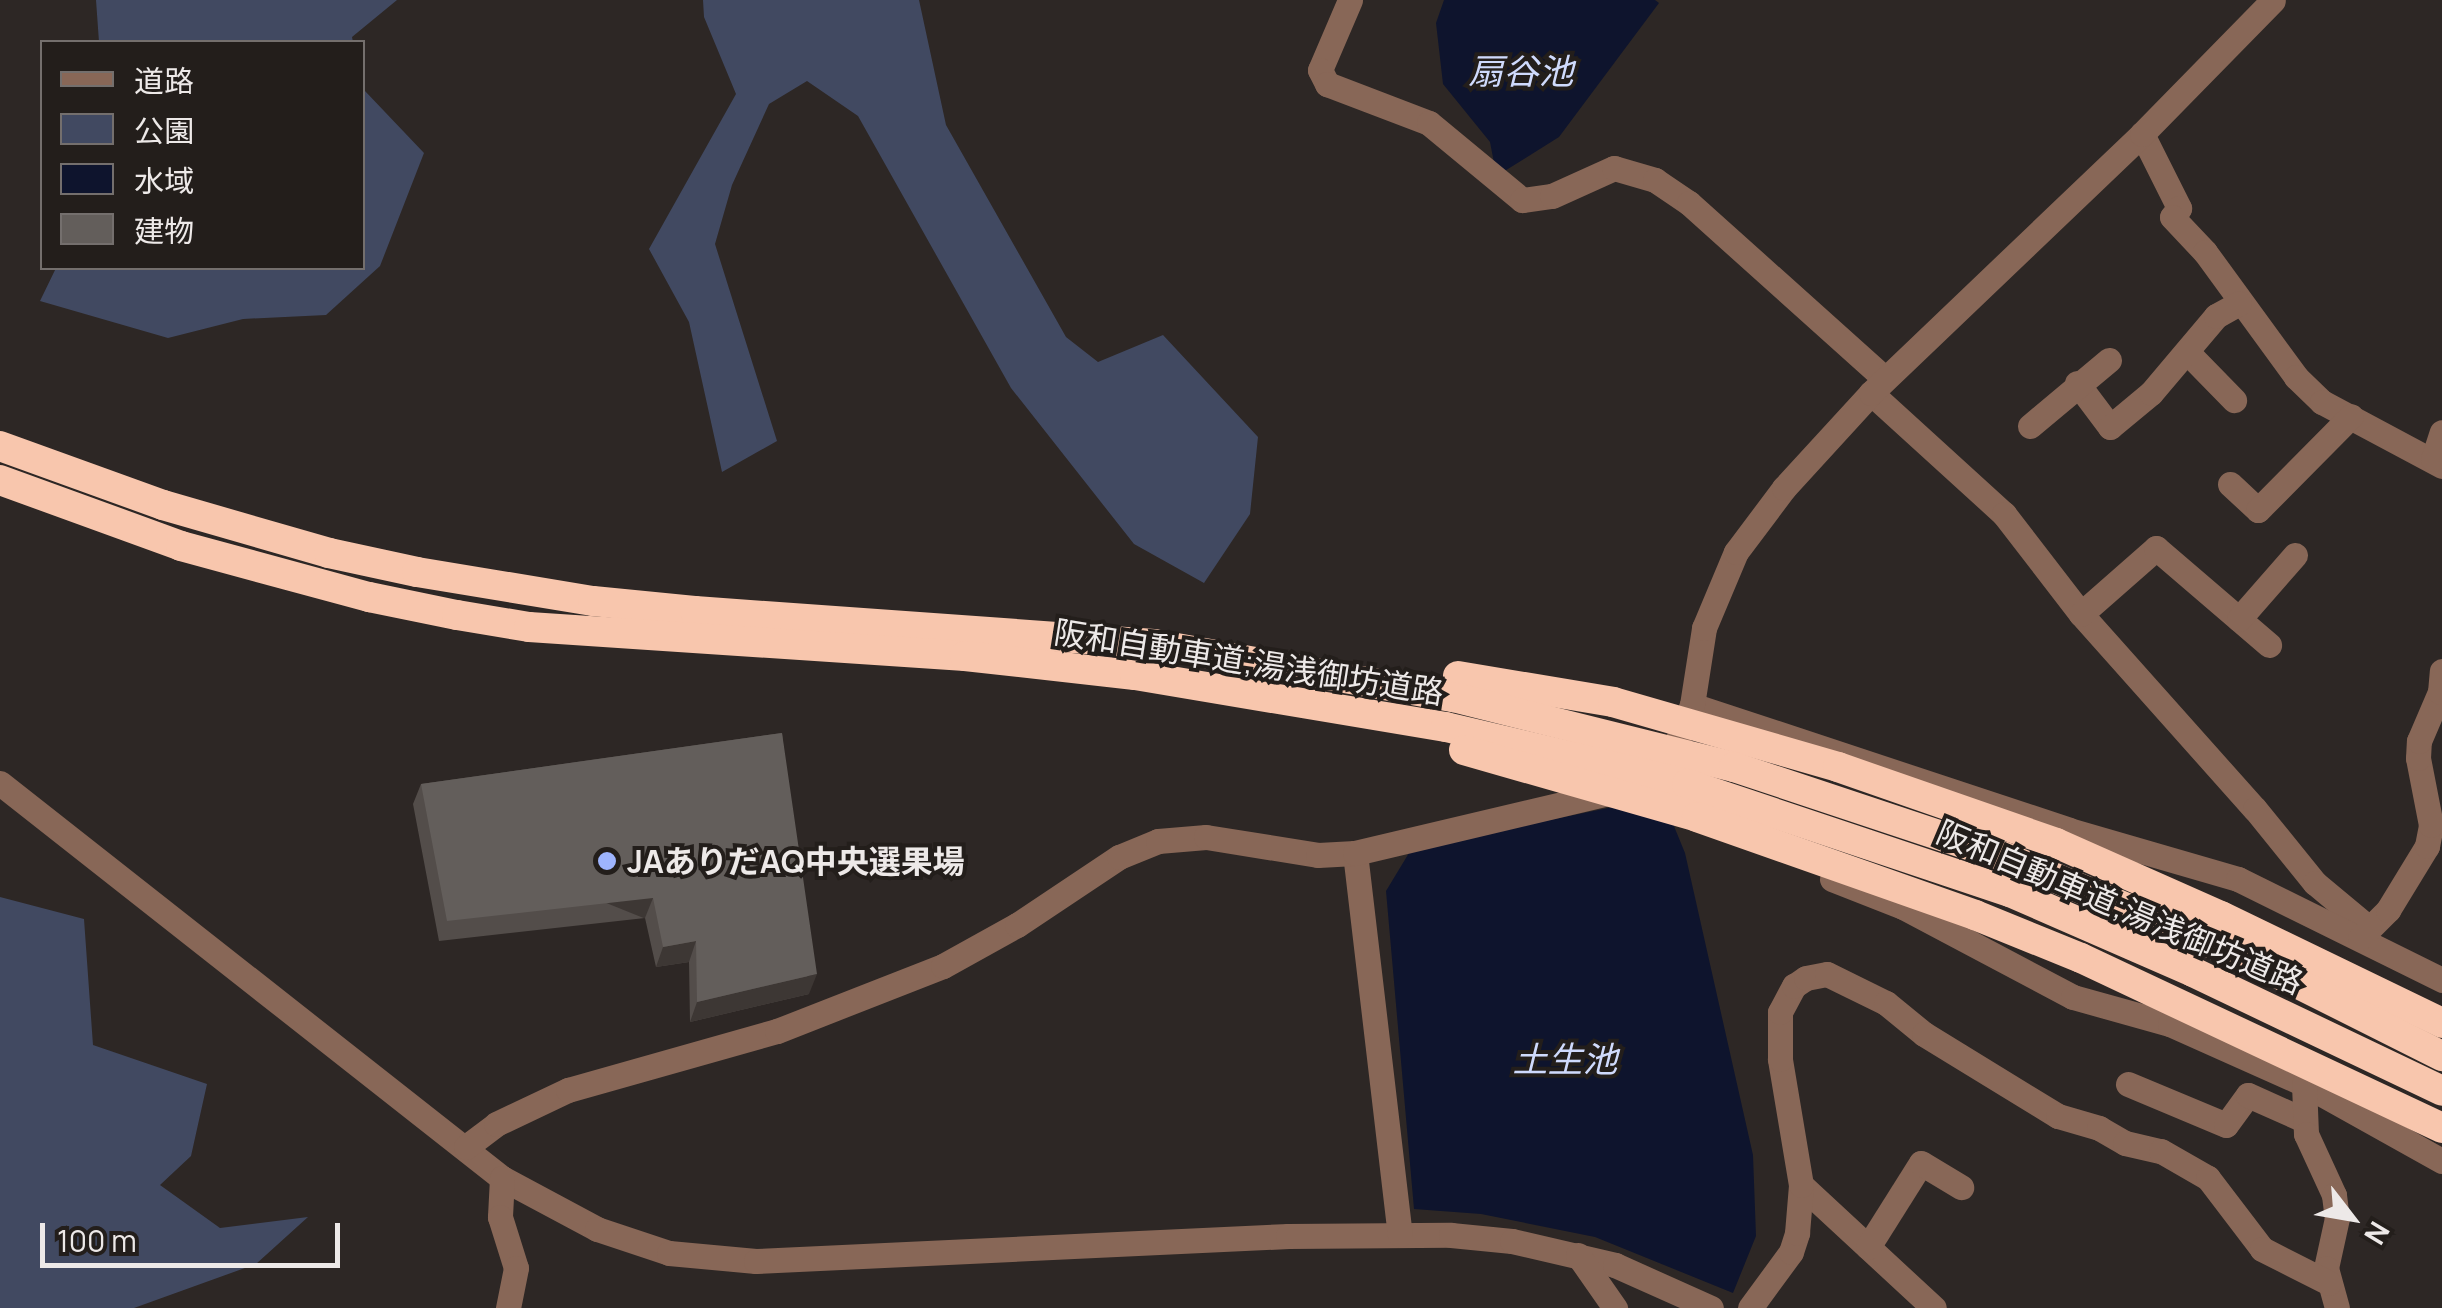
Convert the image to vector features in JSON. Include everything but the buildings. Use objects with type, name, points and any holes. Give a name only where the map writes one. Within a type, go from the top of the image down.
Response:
[{"type":"highway","name":"阪和自動車道;湯浅御坊道路","points":[[0,446],[214,521],[417,572],[592,601],[1154,644],[1455,686],[1734,767],[2005,857],[2251,960],[2442,1056]]},
{"type":"highway","name":"阪和自動車道;湯浅御坊道路","points":[[0,480],[181,546],[368,597],[457,614],[530,626],[667,638],[965,656],[1201,684],[1687,784],[2010,892],[2442,1091]]},
{"type":"highway","points":[[1455,686],[1612,702],[1838,767],[2056,843],[2221,916],[2442,1023]]},
{"type":"highway","points":[[1444,736],[1697,817],[1975,915],[2081,958],[2442,1128]]},
{"type":"street","points":[[1350,0],[1320,70],[1327,84],[1429,123],[1522,200],[1552,196],[1614,168],[1656,180],[1689,203],[2004,514],[2081,614],[2315,883],[2365,933]]},
{"type":"street","points":[[466,1147],[496,1124],[568,1090],[777,1031],[942,966],[1017,925],[1119,857],[1158,842],[1206,837],[1318,855],[1355,853],[1610,794],[1655,770],[1674,749],[1692,705],[1704,628],[1736,552],[1784,488],[1878,386],[2142,134],[2273,0]]},
{"type":"street","points":[[2142,134],[2179,208],[2172,218],[2205,252],[2296,377],[2322,402],[2438,462],[2442,432]]},
{"type":"street","points":[[2077,383],[2110,427],[2188,353],[2216,316],[2239,303]]},
{"type":"street","points":[[2188,353],[2234,400]]},
{"type":"street","points":[[2030,426],[2109,360]]},
{"type":"street","points":[[2230,484],[2258,510],[2351,416]]},
{"type":"street","points":[[2081,614],[2156,548],[2269,644]]},
{"type":"street","points":[[2239,620],[2295,555]]},
{"type":"street","points":[[2365,933],[2388,910],[2427,846],[2431,824],[2418,758],[2419,741],[2440,692],[2442,671]]},
{"type":"street","points":[[1692,705],[1767,726],[2069,830],[2238,879],[2365,933],[2442,980]]},
{"type":"street","points":[[1767,726],[1750,848],[1902,907],[2074,997],[2170,1024],[2304,1084],[2442,1160]]},
{"type":"street","points":[[0,783],[502,1178],[596,1229],[669,1253],[756,1262],[1400,1234],[1512,1241],[1578,1255],[1615,1264],[1711,1308]]},
{"type":"street","points":[[1355,853],[1400,1234]]},
{"type":"street","points":[[1750,1308],[1791,1252],[1800,1185],[1780,1060],[1780,1012],[1794,986],[1806,978],[1827,974],[1886,1003],[1924,1034],[2058,1116],[2099,1128],[2125,1144],[2161,1151],[2208,1178],[2262,1249],[2333,1296]]},
{"type":"street","points":[[2128,1084],[2226,1125],[2248,1095],[2304,1120]]},
{"type":"street","points":[[2304,1084],[2306,1134],[2334,1195],[2337,1218],[2328,1252],[2333,1296]]},
{"type":"street","points":[[1868,1247],[1921,1163],[1961,1187]]},
{"type":"street","points":[[502,1178],[500,1217],[516,1268],[508,1308]]},
{"type":"street","points":[[1800,1185],[1934,1308]]},
{"type":"street","points":[[1578,1255],[1615,1308]]},
{"type":"green space","points":[[96,0],[397,0],[353,40],[99,40]]},
{"type":"green space","points":[[703,0],[919,0],[946,125],[1066,337],[1098,362],[1163,335],[1258,437],[1250,514],[1204,583],[1134,544],[1011,388],[858,116],[807,81],[769,104],[732,185],[715,244],[777,441],[722,472],[689,322],[649,249],[736,94],[704,17]]},
{"type":"green space","points":[[365,91],[424,153],[380,266],[326,315],[243,319],[168,338],[40,301],[55,270],[365,270]]},
{"type":"green space","points":[[0,897],[84,919],[93,1045],[207,1084],[191,1156],[160,1185],[220,1228],[308,1217],[256,1264],[134,1308],[0,1308]]},
{"type":"water","name":"扇谷池","points":[[1444,0],[1659,3],[1559,137],[1503,172],[1495,168],[1490,142],[1443,84],[1436,23]]},
{"type":"water","name":"土生池","points":[[1662,797],[1685,853],[1753,1155],[1756,1236],[1733,1293],[1595,1237],[1481,1214],[1414,1209],[1386,891],[1412,848]]},
{"type":"place","name":"JAありだAQ中央選果場","points":[[607,861]]}]
